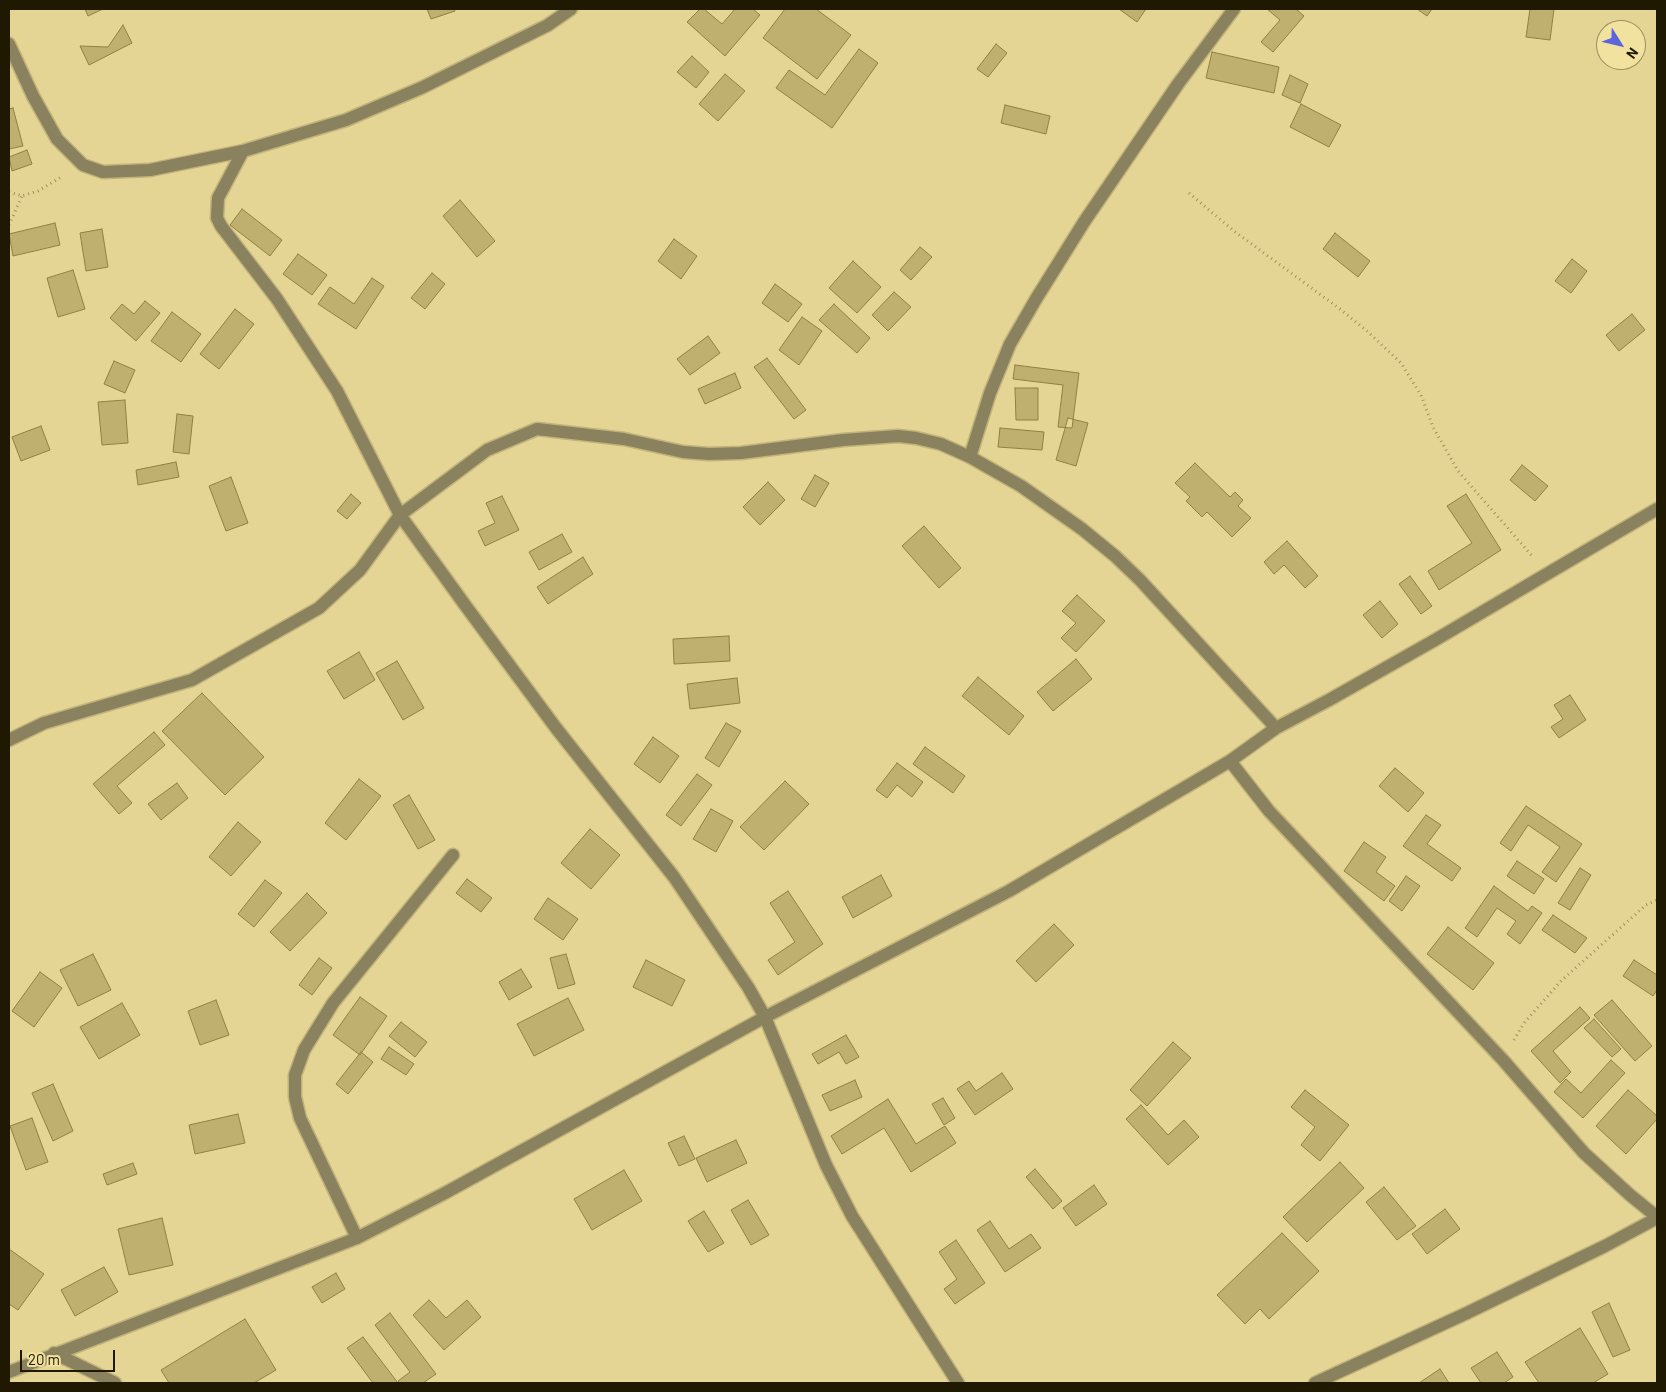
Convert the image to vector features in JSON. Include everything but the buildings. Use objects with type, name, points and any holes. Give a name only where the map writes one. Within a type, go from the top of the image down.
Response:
[{"type":"street","points":[[9,44],[33,96],[57,139],[83,165],[103,172],[150,170],[243,151],[346,120],[421,88],[548,25],[571,9]]},
{"type":"street","points":[[970,457],[990,393],[1010,344],[1036,298],[1084,222],[1178,84],[1234,9]]},
{"type":"street","points":[[243,151],[218,198],[217,218],[220,226],[277,299],[337,391],[400,515],[556,728],[674,877],[748,988],[765,1017],[826,1165],[852,1216],[958,1383]]},
{"type":"street","points":[[9,740],[44,723],[192,680],[319,608],[360,570],[400,515],[487,450],[537,429],[624,439],[683,452],[709,454],[741,453],[843,440],[898,436],[941,444],[970,457],[1043,500],[1115,556],[1140,580],[1276,728]]},
{"type":"street","points":[[9,1372],[54,1353],[357,1238],[445,1193],[765,1017],[1009,891],[1230,761],[1276,728],[1346,691],[1657,509]]},
{"type":"street","points":[[1230,761],[1269,811],[1503,1060],[1584,1153],[1657,1217],[1605,1246],[1467,1313],[1315,1383]]},
{"type":"street","points":[[357,1238],[300,1118],[295,1097],[295,1075],[304,1050],[333,1003],[453,855]]},
{"type":"street","points":[[54,1353],[115,1383]]},
{"type":"path","points":[[9,192],[22,196],[38,191],[83,165]]},
{"type":"path","points":[[1189,193],[1234,231],[1346,314],[1401,363],[1421,395],[1433,427],[1458,471],[1548,574]]},
{"type":"path","points":[[9,225],[22,196]]},
{"type":"path","points":[[1503,1060],[1524,1023],[1562,980],[1646,905],[1657,900]]}]
